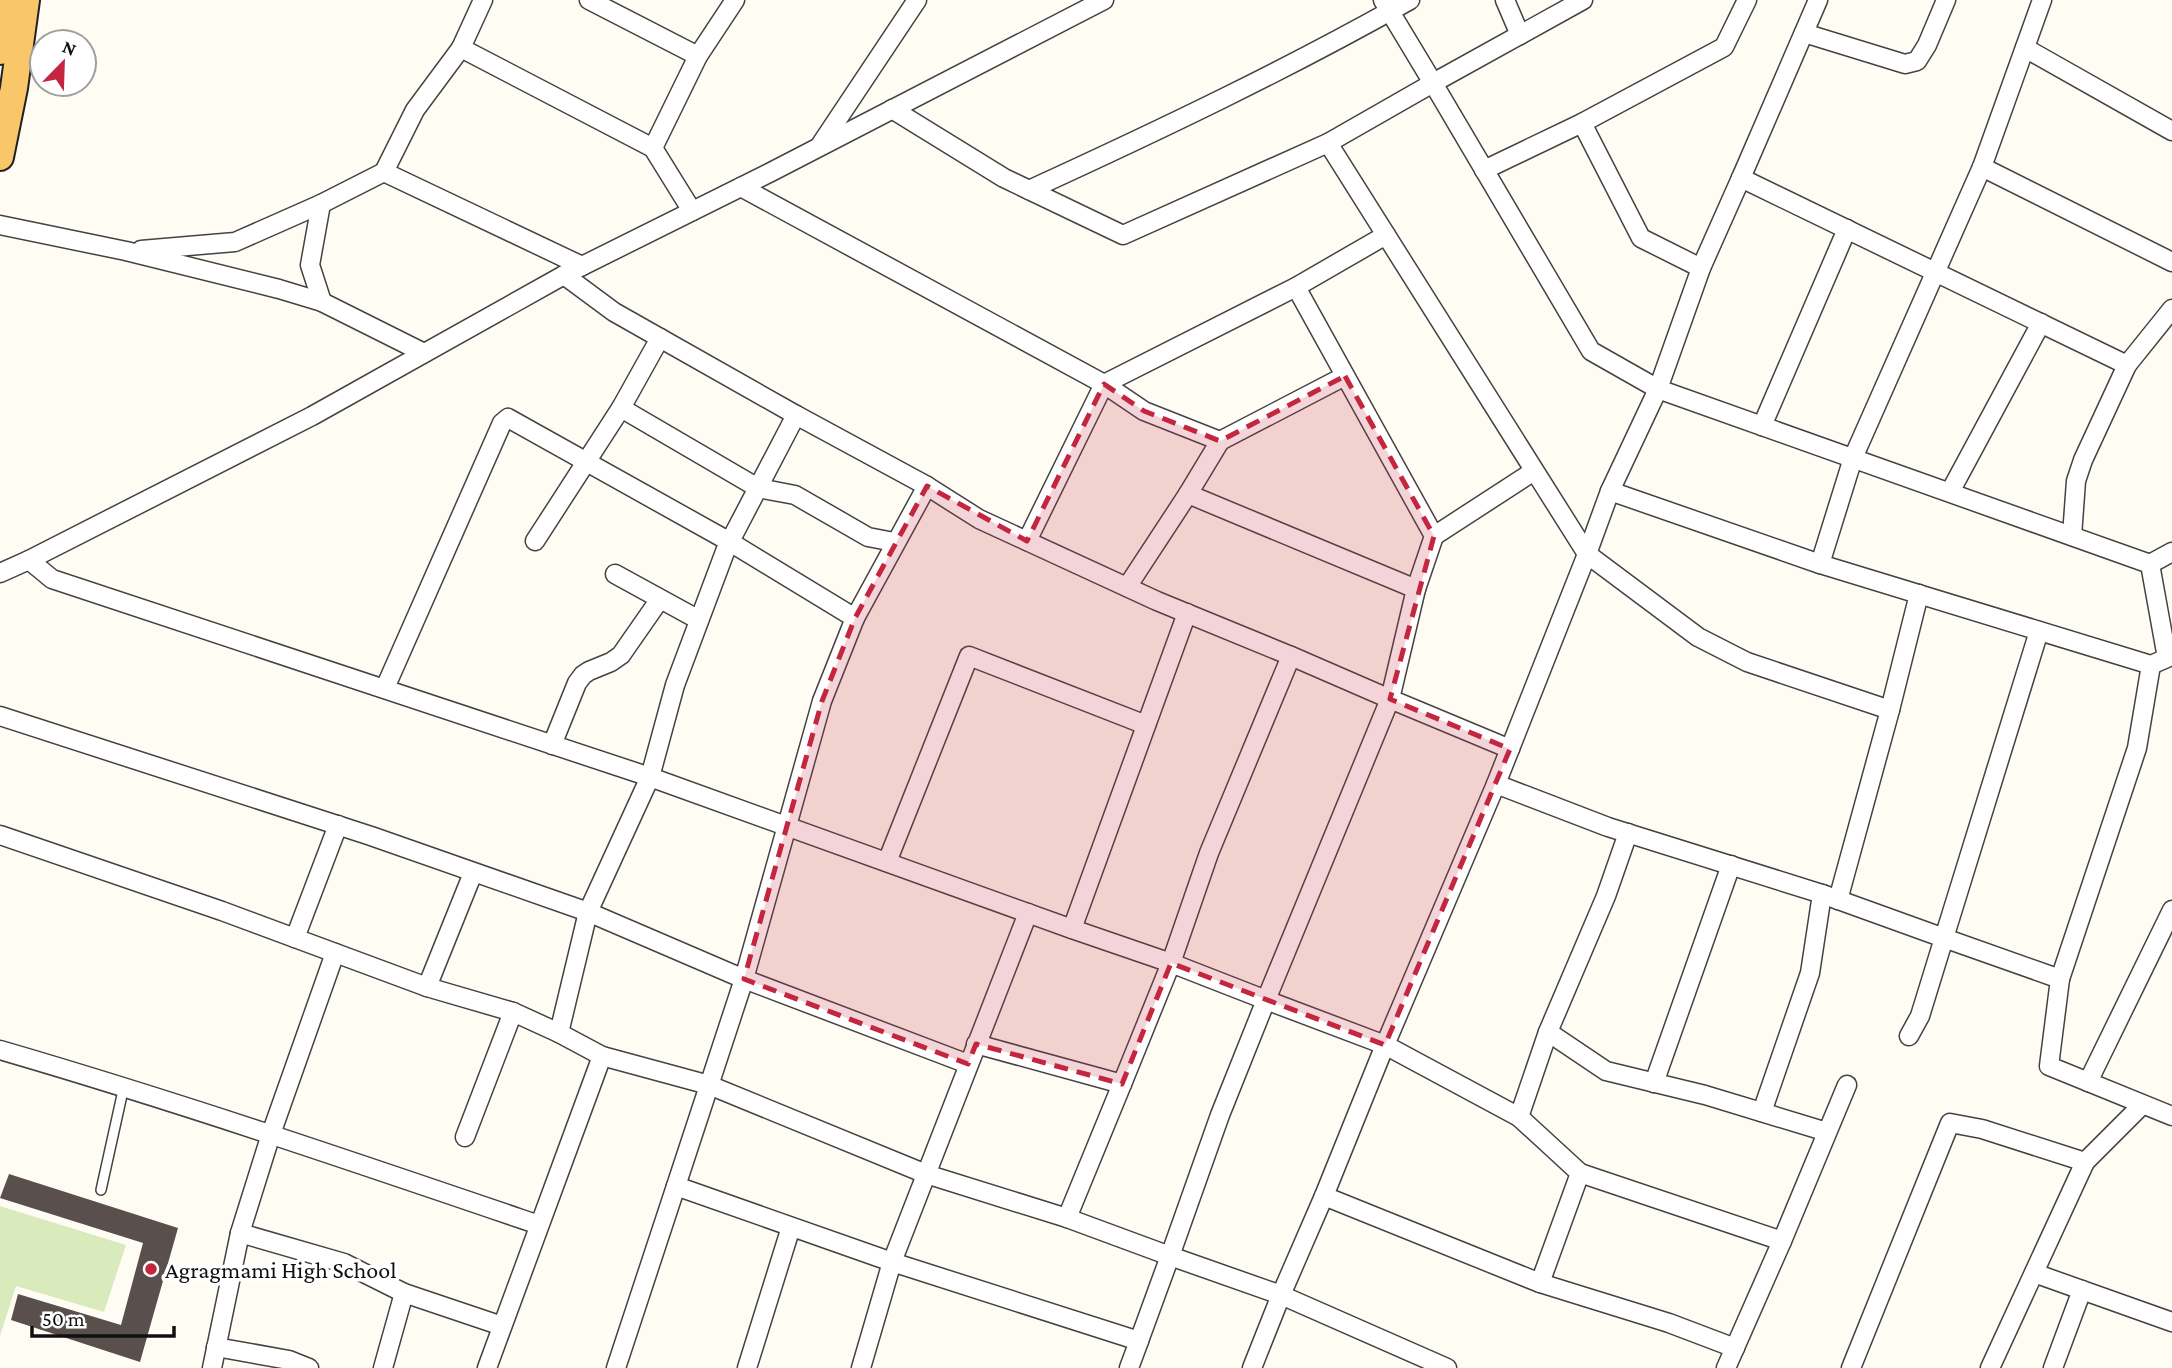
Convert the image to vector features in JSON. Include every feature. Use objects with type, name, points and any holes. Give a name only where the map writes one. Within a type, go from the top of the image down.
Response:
[{"type":"main road","points":[[0,51],[9,0]]},
{"type":"main road","points":[[0,157],[14,88],[26,0]]},
{"type":"street","points":[[126,251],[235,242],[321,205],[384,172],[415,110],[461,48],[483,0]]},
{"type":"street","points":[[589,0],[698,56]]},
{"type":"street","points":[[653,148],[698,56],[735,0]]},
{"type":"street","points":[[819,147],[917,0]]},
{"type":"street","points":[[0,573],[312,416],[582,265],[1104,0]]},
{"type":"street","points":[[1029,190],[1135,142],[1321,49],[1386,6],[1410,0]]},
{"type":"street","points":[[1505,0],[1520,35]]},
{"type":"street","points":[[892,109],[1004,178],[1124,235],[1328,143],[1583,0]]},
{"type":"street","points":[[1484,170],[1583,123],[1724,47],[1747,0]]},
{"type":"street","points":[[1252,1368],[1496,784],[1610,491],[1658,389],[1701,268],[1818,0]]},
{"type":"street","points":[[1804,33],[1905,64],[1917,61],[1927,46],[1946,0]]},
{"type":"street","points":[[1820,564],[1853,458],[1982,167],[2042,0]]},
{"type":"street","points":[[1386,6],[1591,351],[1658,389],[2150,564],[2172,552]]},
{"type":"street","points":[[461,48],[653,148],[692,211]]},
{"type":"street","points":[[2025,48],[2172,131]]},
{"type":"street","points":[[1583,123],[1641,239],[1701,268]]},
{"type":"street","points":[[1328,143],[1587,554],[1698,636],[1747,662],[1890,710]]},
{"type":"street","points":[[1982,167],[2172,262]]},
{"type":"street","points":[[384,172],[582,265]]},
{"type":"street","points":[[1741,178],[2127,365]]},
{"type":"street","points":[[740,187],[1104,384],[1144,411],[1220,441]]},
{"type":"street","points":[[321,205],[310,265],[321,302]]},
{"type":"street","points":[[0,225],[126,251],[279,289],[321,302],[424,353]]},
{"type":"street","points":[[1762,426],[1847,229]]},
{"type":"street","points":[[1027,541],[1104,384],[1296,287],[1386,235]]},
{"type":"street","points":[[564,275],[614,312],[927,486],[979,519],[1187,613],[1510,749]]},
{"type":"street","points":[[1296,287],[1434,536]]},
{"type":"street","points":[[2072,536],[2076,481],[2083,460],[2127,365],[2172,309]]},
{"type":"street","points":[[1950,492],[2041,323]]},
{"type":"street","points":[[534,541],[587,463],[660,338]]},
{"type":"street","points":[[1127,587],[1220,441],[1345,376]]},
{"type":"street","points":[[621,408],[758,488],[795,495],[869,537],[894,542]]},
{"type":"street","points":[[559,1033],[588,912],[650,777],[674,685],[730,542],[796,415]]},
{"type":"street","points":[[385,688],[502,422],[508,418],[730,542],[855,618]]},
{"type":"street","points":[[1129,1368],[1220,1115],[1390,699],[1416,589],[1434,536],[1534,471]]},
{"type":"street","points":[[617,1368],[744,979],[822,701],[855,618],[894,542],[927,486]]},
{"type":"street","points":[[1610,491],[1820,564],[2039,631],[2163,661]]},
{"type":"street","points":[[1188,494],[1416,589]]},
{"type":"street","points":[[29,560],[52,579],[650,777],[1171,963],[1385,1045],[1519,1117],[1580,1173],[1782,1241]]},
{"type":"street","points":[[2150,564],[2163,661],[2060,979],[2049,1066],[2172,1116]]},
{"type":"street","points":[[615,574],[699,620]]},
{"type":"street","points":[[1762,1112],[1810,973],[1830,897],[1890,710],[1919,594]]},
{"type":"street","points":[[552,745],[577,683],[583,675],[621,655],[660,599]]},
{"type":"street","points":[[1072,929],[1187,613]]},
{"type":"street","points":[[1909,1036],[1920,1016],[2039,631]]},
{"type":"street","points":[[887,862],[969,656],[1146,725]]},
{"type":"street","points":[[1067,1218],[1171,963],[1209,853],[1291,656]]},
{"type":"street","points":[[0,716],[338,825],[588,912],[744,979],[968,1064]]},
{"type":"street","points":[[1496,784],[1628,833],[1830,897],[2060,979]]},
{"type":"street","points":[[295,938],[338,825]]},
{"type":"street","points":[[1519,1117],[1548,1032],[1606,896],[1628,833]]},
{"type":"street","points":[[0,835],[295,938],[427,988],[513,1012],[601,1056],[709,1085],[926,1174],[1067,1218],[1281,1295],[1447,1368]]},
{"type":"street","points":[[1654,1083],[1731,865]]},
{"type":"street","points":[[427,988],[473,873]]},
{"type":"street","points":[[2088,1082],[2172,910]]},
{"type":"street","points":[[864,1367],[892,1262],[1028,913]]},
{"type":"street","points":[[212,1368],[240,1233],[271,1133],[335,953]]},
{"type":"street","points":[[465,1137],[513,1012]]},
{"type":"street","points":[[1548,1032],[1606,1071],[1827,1132]]},
{"type":"street","points":[[976,1044],[1122,1084]]},
{"type":"street","points":[[0,1050],[271,1133],[539,1225]]},
{"type":"street","points":[[486,1368],[601,1056]]},
{"type":"street","points":[[1726,1368],[1847,1085]]},
{"type":"street","points":[[1990,1368],[2085,1162],[2142,1105]]},
{"type":"street","points":[[1852,1368],[1950,1123],[1982,1129],[2085,1162]]},
{"type":"street","points":[[1540,1283],[1580,1173]]},
{"type":"street","points":[[676,1186],[892,1262],[1139,1341]]},
{"type":"street","points":[[1324,1196],[1540,1283],[1670,1323],[1735,1348]]},
{"type":"street","points":[[747,1368],[791,1227]]},
{"type":"street","points":[[240,1233],[344,1263],[404,1293],[502,1326]]},
{"type":"street","points":[[2034,1273],[2172,1322]]},
{"type":"street","points":[[2053,1368],[2082,1290]]},
{"type":"street","points":[[383,1368],[404,1293]]},
{"type":"street","points":[[216,1347],[289,1360],[309,1368]]},
{"type":"lane","points":[[101,1190],[124,1086]]},
{"type":"highlighted area","points":[[1345,376],[1434,536],[1390,699],[1510,749],[1385,1045],[1171,963],[1122,1084],[976,1044],[968,1064],[744,979],[822,701],[855,618],[927,486],[1027,541],[1104,384],[1144,411],[1220,441]]},
{"type":"green space","points":[[0,1206],[126,1245],[104,1312],[16,1286],[0,1336]]},
{"type":"building","name":"Agragmami High School","points":[[9,1174],[178,1228],[140,1362],[11,1320],[18,1294],[121,1325],[143,1243],[0,1198]]},
{"type":"place","name":"Agragmami High School","points":[[151,1269]]}]
